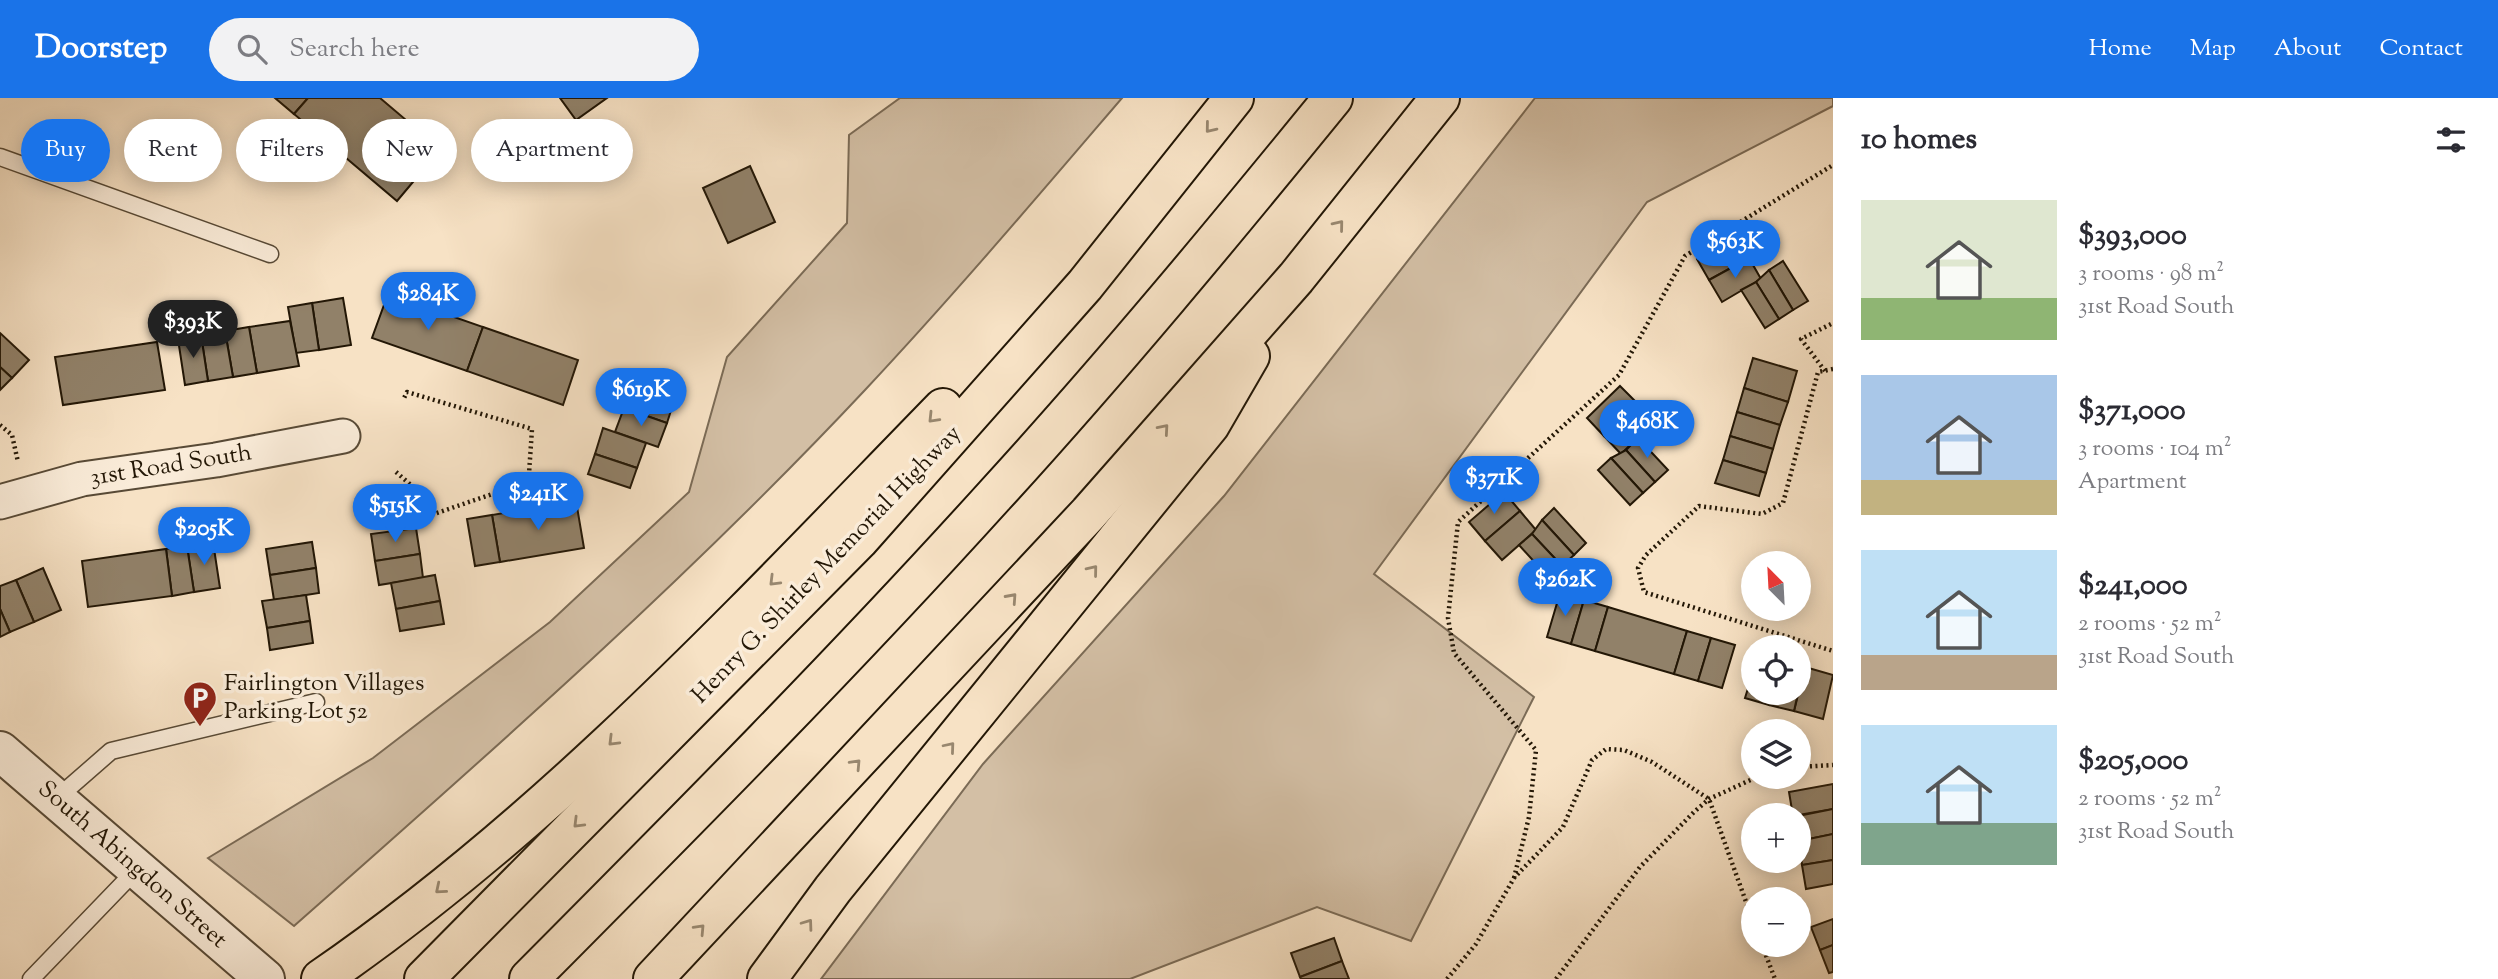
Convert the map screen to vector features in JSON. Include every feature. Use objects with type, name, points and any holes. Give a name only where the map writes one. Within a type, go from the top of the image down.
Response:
[{"type":"highway","name":"Henry G. Shirley Memorial Highway","points":[[424,979],[859,540],[1085,285],[1234,98]]},
{"type":"highway","points":[[529,979],[790,713],[995,495],[1182,283],[1334,98]]},
{"type":"highway","points":[[653,979],[1000,610],[1296,278],[1440,98]]},
{"type":"highway","points":[[321,979],[382,937],[596,758],[793,563],[1186,158]]},
{"type":"highway","points":[[767,979],[833,889],[1210,425],[1296,278]]},
{"type":"street","name":"31st Road South","points":[[0,502],[82,479],[216,460],[343,436]]},
{"type":"street","name":"South Abingdon Street","points":[[0,751],[265,979]]},
{"type":"lane","points":[[0,157],[270,254]]},
{"type":"lane","points":[[56,799],[111,751],[316,702]]},
{"type":"lane","points":[[31,979],[137,869]]},
{"type":"path","points":[[1514,878],[1529,817],[1536,750],[1454,653],[1448,618],[1458,522],[1619,375],[1685,256],[1833,165]]},
{"type":"path","points":[[1825,371],[1801,339],[1833,323]]},
{"type":"path","points":[[1833,369],[1818,372],[1783,503],[1762,514],[1699,506],[1647,555],[1638,568],[1644,592],[1833,651]]},
{"type":"path","points":[[396,472],[426,499],[433,514],[507,489],[529,474],[532,429],[407,392],[403,400]]},
{"type":"path","points":[[0,425],[12,435],[18,462]]},
{"type":"path","points":[[1447,979],[1476,944],[1514,878],[1563,827],[1592,760],[1606,749],[1623,750],[1652,762],[1709,799],[1741,887]]},
{"type":"path","points":[[1811,766],[1833,765]]},
{"type":"path","points":[[1556,979],[1640,867],[1709,799],[1741,784]]},
{"type":"path","points":[[1767,957],[1775,979]]},
{"type":"shaded area","points":[[900,98],[1122,98],[931,318],[865,390],[728,530],[586,664],[294,926],[208,858],[373,758],[550,622],[689,492],[727,357],[847,223],[849,135]]},
{"type":"shaded area","points":[[1535,98],[1833,98],[1833,106],[1647,202],[1374,574],[1534,697],[1411,941],[1317,907],[1130,979],[821,979],[983,764],[1224,496]]},
{"type":"building","points":[[275,98],[308,98],[294,114]]},
{"type":"building","points":[[308,98],[380,98],[405,119],[362,119],[362,171],[348,160],[348,119],[300,119],[294,114]]},
{"type":"building","points":[[560,98],[607,98],[577,119]]},
{"type":"building","points":[[750,166],[775,222],[728,243],[703,188]]},
{"type":"building","points":[[375,182],[413,182],[397,201]]},
{"type":"building","points":[[1736,236],[1749,258],[1709,280],[1697,259]]},
{"type":"building","points":[[1749,258],[1761,279],[1722,302],[1709,280]]},
{"type":"building","points":[[1783,261],[1808,301],[1793,310],[1769,270]]},
{"type":"building","points":[[1769,270],[1793,310],[1779,319],[1756,282]]},
{"type":"building","points":[[1756,282],[1779,319],[1765,328],[1741,290]]},
{"type":"building","points":[[388,294],[483,327],[467,371],[372,338]]},
{"type":"building","points":[[343,298],[351,345],[319,350],[312,303]]},
{"type":"building","points":[[312,303],[319,350],[296,353],[288,307]]},
{"type":"building","points":[[290,321],[299,366],[257,373],[249,327]]},
{"type":"building","points":[[249,327],[257,373],[233,377],[225,331]]},
{"type":"building","points":[[483,327],[578,360],[563,405],[467,371]]},
{"type":"building","points":[[225,331],[233,377],[208,381],[201,335]]},
{"type":"building","points":[[0,333],[29,360],[12,378],[0,367]]},
{"type":"building","points":[[201,335],[208,381],[185,385],[178,339]]},
{"type":"building","points":[[157,342],[165,390],[63,405],[55,357]]},
{"type":"building","points":[[1753,358],[1797,371],[1788,402],[1744,388]]},
{"type":"building","points":[[0,367],[12,378],[0,390]]},
{"type":"building","points":[[633,384],[675,398],[667,423],[624,408]]},
{"type":"building","points":[[1620,386],[1638,404],[1604,436],[1587,418]]},
{"type":"building","points":[[1744,388],[1788,402],[1780,425],[1737,412]]},
{"type":"building","points":[[1638,404],[1654,422],[1621,454],[1604,436]]},
{"type":"building","points":[[624,408],[667,423],[658,447],[615,432]]},
{"type":"building","points":[[1737,412],[1780,425],[1773,449],[1730,436]]},
{"type":"building","points":[[603,428],[646,443],[637,468],[595,454]]},
{"type":"building","points":[[1730,436],[1773,449],[1766,473],[1723,460]]},
{"type":"building","points":[[1638,438],[1668,470],[1655,482],[1626,450]]},
{"type":"building","points":[[1626,450],[1655,482],[1643,493],[1611,458]]},
{"type":"building","points":[[595,454],[637,468],[630,488],[588,474]]},
{"type":"building","points":[[1611,458],[1643,493],[1630,505],[1598,470]]},
{"type":"building","points":[[1723,460],[1766,473],[1759,496],[1715,483]]},
{"type":"building","points":[[1504,492],[1520,511],[1485,541],[1469,522]]},
{"type":"building","points":[[576,501],[584,548],[500,562],[492,515]]},
{"type":"building","points":[[1554,508],[1586,543],[1574,555],[1542,520]]},
{"type":"building","points":[[1520,511],[1536,530],[1502,560],[1485,541]]},
{"type":"building","points":[[492,515],[500,562],[475,566],[467,519]]},
{"type":"building","points":[[1542,520],[1574,555],[1562,566],[1532,534]]},
{"type":"building","points":[[416,528],[420,554],[375,561],[371,534]]},
{"type":"building","points":[[1532,534],[1562,566],[1549,578],[1519,545]]},
{"type":"building","points":[[213,542],[220,588],[194,592],[187,546]]},
{"type":"building","points":[[312,542],[316,568],[270,575],[266,549]]},
{"type":"building","points":[[187,546],[194,592],[172,596],[166,549]]},
{"type":"building","points":[[166,549],[172,596],[88,607],[82,561]]},
{"type":"building","points":[[420,554],[423,578],[379,585],[375,561]]},
{"type":"building","points":[[43,568],[61,610],[34,622],[16,580]]},
{"type":"building","points":[[316,568],[319,593],[274,600],[270,575]]},
{"type":"building","points":[[435,575],[440,601],[396,609],[391,583]]},
{"type":"building","points":[[16,580],[34,622],[10,632],[0,609],[0,586]]},
{"type":"building","points":[[1560,593],[1584,600],[1571,644],[1547,637]]},
{"type":"building","points":[[306,595],[310,621],[267,628],[262,601]]},
{"type":"building","points":[[1584,600],[1608,607],[1595,651],[1571,644]]},
{"type":"building","points":[[440,601],[444,624],[400,631],[396,609]]},
{"type":"building","points":[[1608,607],[1687,631],[1674,674],[1595,651]]},
{"type":"building","points":[[0,609],[10,632],[0,637]]},
{"type":"building","points":[[310,621],[313,643],[270,650],[267,628]]},
{"type":"building","points":[[1687,631],[1711,638],[1698,681],[1674,674]]},
{"type":"building","points":[[1711,638],[1735,645],[1722,688],[1698,681]]},
{"type":"building","points":[[1811,669],[1833,675],[1823,719],[1794,711],[1796,705],[1811,705]]},
{"type":"building","points":[[1769,705],[1795,705],[1794,711]]},
{"type":"building","points":[[1833,784],[1833,809],[1811,813],[1811,803],[1791,803],[1789,792]]},
{"type":"building","points":[[1833,809],[1833,834],[1811,839],[1811,813]]},
{"type":"building","points":[[1833,834],[1833,860],[1811,864],[1811,839]]},
{"type":"building","points":[[1833,860],[1833,884],[1806,887],[1803,873],[1811,873],[1811,864]]},
{"type":"building","points":[[1833,919],[1833,945],[1820,950],[1811,927]]},
{"type":"building","points":[[1334,938],[1342,961],[1300,977],[1291,953]]},
{"type":"building","points":[[1833,945],[1833,972],[1829,973],[1820,950]]},
{"type":"building","points":[[1342,961],[1349,979],[1300,977]]},
{"type":"place","name":"Fairlington Villages Parking Lot 52","points":[[200,728]]}]
